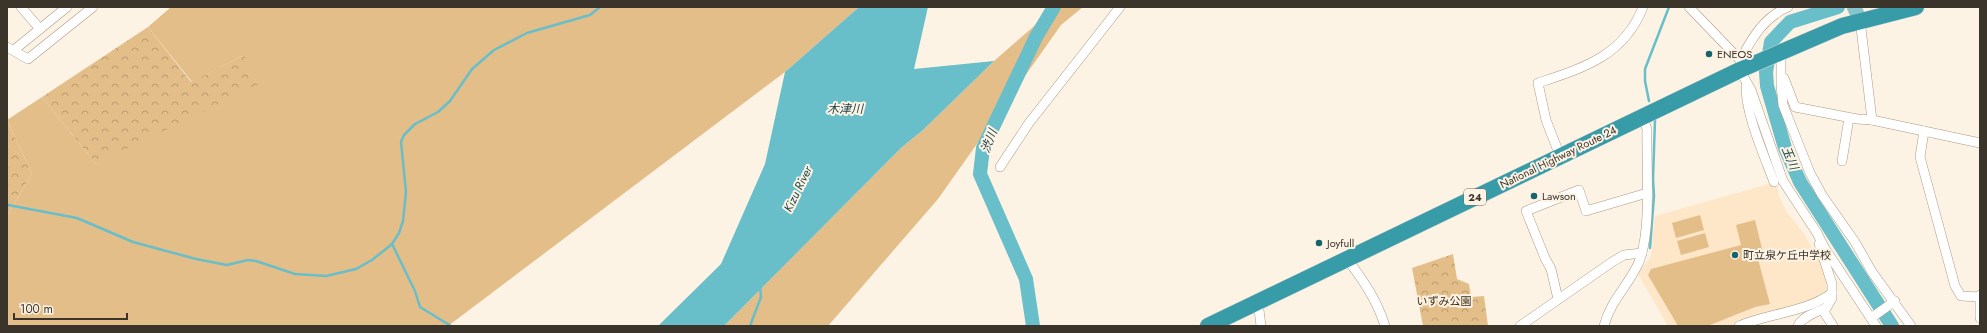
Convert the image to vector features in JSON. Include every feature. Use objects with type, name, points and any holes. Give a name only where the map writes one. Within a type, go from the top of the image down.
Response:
[{"type":"highway","name":"National Highway Route 24","points":[[1208,326],[1642,116],[1842,26],[1858,11],[1916,7]]},
{"type":"street","points":[[21,7],[40,29]]},
{"type":"street","points":[[67,7],[40,29],[9,49],[28,59],[93,7]]},
{"type":"street","points":[[1000,167],[1034,117],[1120,7]]},
{"type":"street","points":[[1560,156],[1546,120],[1538,83],[1578,70],[1601,58],[1627,35],[1643,7]]},
{"type":"street","points":[[1689,7],[1746,69],[1751,90],[1783,181],[1876,326]]},
{"type":"street","points":[[1774,182],[1750,114],[1746,94],[1746,69],[1757,31],[1765,21],[1777,12],[1788,7]]},
{"type":"street","points":[[1858,11],[1872,120]]},
{"type":"street","points":[[1780,53],[1782,73],[1781,85],[1786,115],[1810,173],[1822,195],[1856,242],[1872,272],[1895,301],[1911,326]]},
{"type":"street","points":[[1782,73],[1795,106],[1849,118],[1872,120],[1980,143]]},
{"type":"street","points":[[1604,326],[1610,307],[1638,264],[1642,253],[1646,228],[1647,129],[1642,116]]},
{"type":"street","points":[[1842,161],[1849,118]]},
{"type":"street","points":[[1924,131],[1920,157],[1955,286],[1961,296],[1980,296],[1980,318]]},
{"type":"street","points":[[1558,299],[1551,269],[1526,211],[1579,190],[1586,211],[1647,193]]},
{"type":"street","points":[[1798,326],[1799,322],[1805,318],[1825,308],[1832,298],[1832,284],[1819,245],[1820,240]]},
{"type":"street","points":[[1520,326],[1624,255],[1642,253]]},
{"type":"street","points":[[1347,259],[1370,289],[1381,312],[1385,326]]},
{"type":"street","points":[[1739,326],[1757,318],[1820,302],[1832,293]]},
{"type":"street","points":[[1871,318],[1895,301]]},
{"type":"street","points":[[1258,302],[1261,326]]},
{"type":"street","points":[[1825,308],[1825,316],[1833,326]]},
{"type":"shaded area","name":"町立泉ケ丘中学校","points":[[1769,184],[1776,184],[1779,196],[1786,211],[1805,235],[1816,255],[1820,256],[1829,287],[1826,294],[1817,300],[1758,316],[1731,326],[1668,326],[1638,274],[1651,256],[1655,216]]},
{"type":"green space","points":[[171,7],[859,7],[785,72],[448,326],[7,326],[7,216],[32,174],[7,120],[42,97],[96,164],[244,55],[192,82],[148,27]]},
{"type":"green space","points":[[1056,7],[1083,7],[1061,25],[938,199],[828,326],[724,326],[902,147],[923,130],[994,61]]},
{"type":"green space","points":[[148,27],[191,82],[244,55],[259,84],[96,164],[42,97]]},
{"type":"green space","points":[[7,120],[32,174],[7,216]]},
{"type":"green space","points":[[1700,215],[1704,230],[1676,238],[1672,223]]},
{"type":"green space","points":[[1755,220],[1764,257],[1758,259],[1770,304],[1755,307],[1710,325],[1678,326],[1648,275],[1651,269],[1741,245],[1736,225]]},
{"type":"green space","points":[[1705,233],[1709,247],[1681,255],[1677,241]]},
{"type":"green space","name":"いずみ公園","points":[[1453,254],[1457,279],[1469,284],[1471,297],[1484,296],[1488,326],[1423,326],[1412,268]]},
{"type":"water","name":"木津川","points":[[859,7],[928,7],[914,69],[994,61],[923,130],[902,147],[724,326],[658,326],[721,264],[765,164],[785,72]]},
{"type":"waterway","points":[[8,205],[77,218],[133,242],[196,259],[227,265],[248,260],[256,261],[295,274],[326,276],[356,269],[372,260],[392,244],[399,233],[403,221],[406,192],[401,142],[404,135],[415,124],[438,112],[450,101],[472,69],[494,50],[527,33],[590,15],[600,7]]},
{"type":"waterway","name":"渋川","points":[[1033,326],[1026,279],[980,174],[983,148],[1036,37],[1054,7]]},
{"type":"waterway","points":[[1649,101],[1645,81],[1645,69],[1669,7]]},
{"type":"waterway","name":"玉川","points":[[1838,7],[1790,22],[1771,42],[1766,72],[1767,86],[1785,148],[1800,182],[1892,326]]},
{"type":"waterway","points":[[1650,248],[1654,196],[1653,179],[1655,120]]},
{"type":"waterway","points":[[392,244],[415,291],[420,307],[451,326]]},
{"type":"waterway","points":[[750,326],[761,297],[760,287]]},
{"type":"place","name":"ENEOS","points":[[1709,54]]},
{"type":"place","name":"Lawson","points":[[1534,196]]},
{"type":"place","name":"Joyfull","points":[[1319,243]]},
{"type":"place","name":"町立泉ケ丘中学校","points":[[1735,255]]},
{"type":"water label","name":"Kizu River","points":[[798,189]]}]
